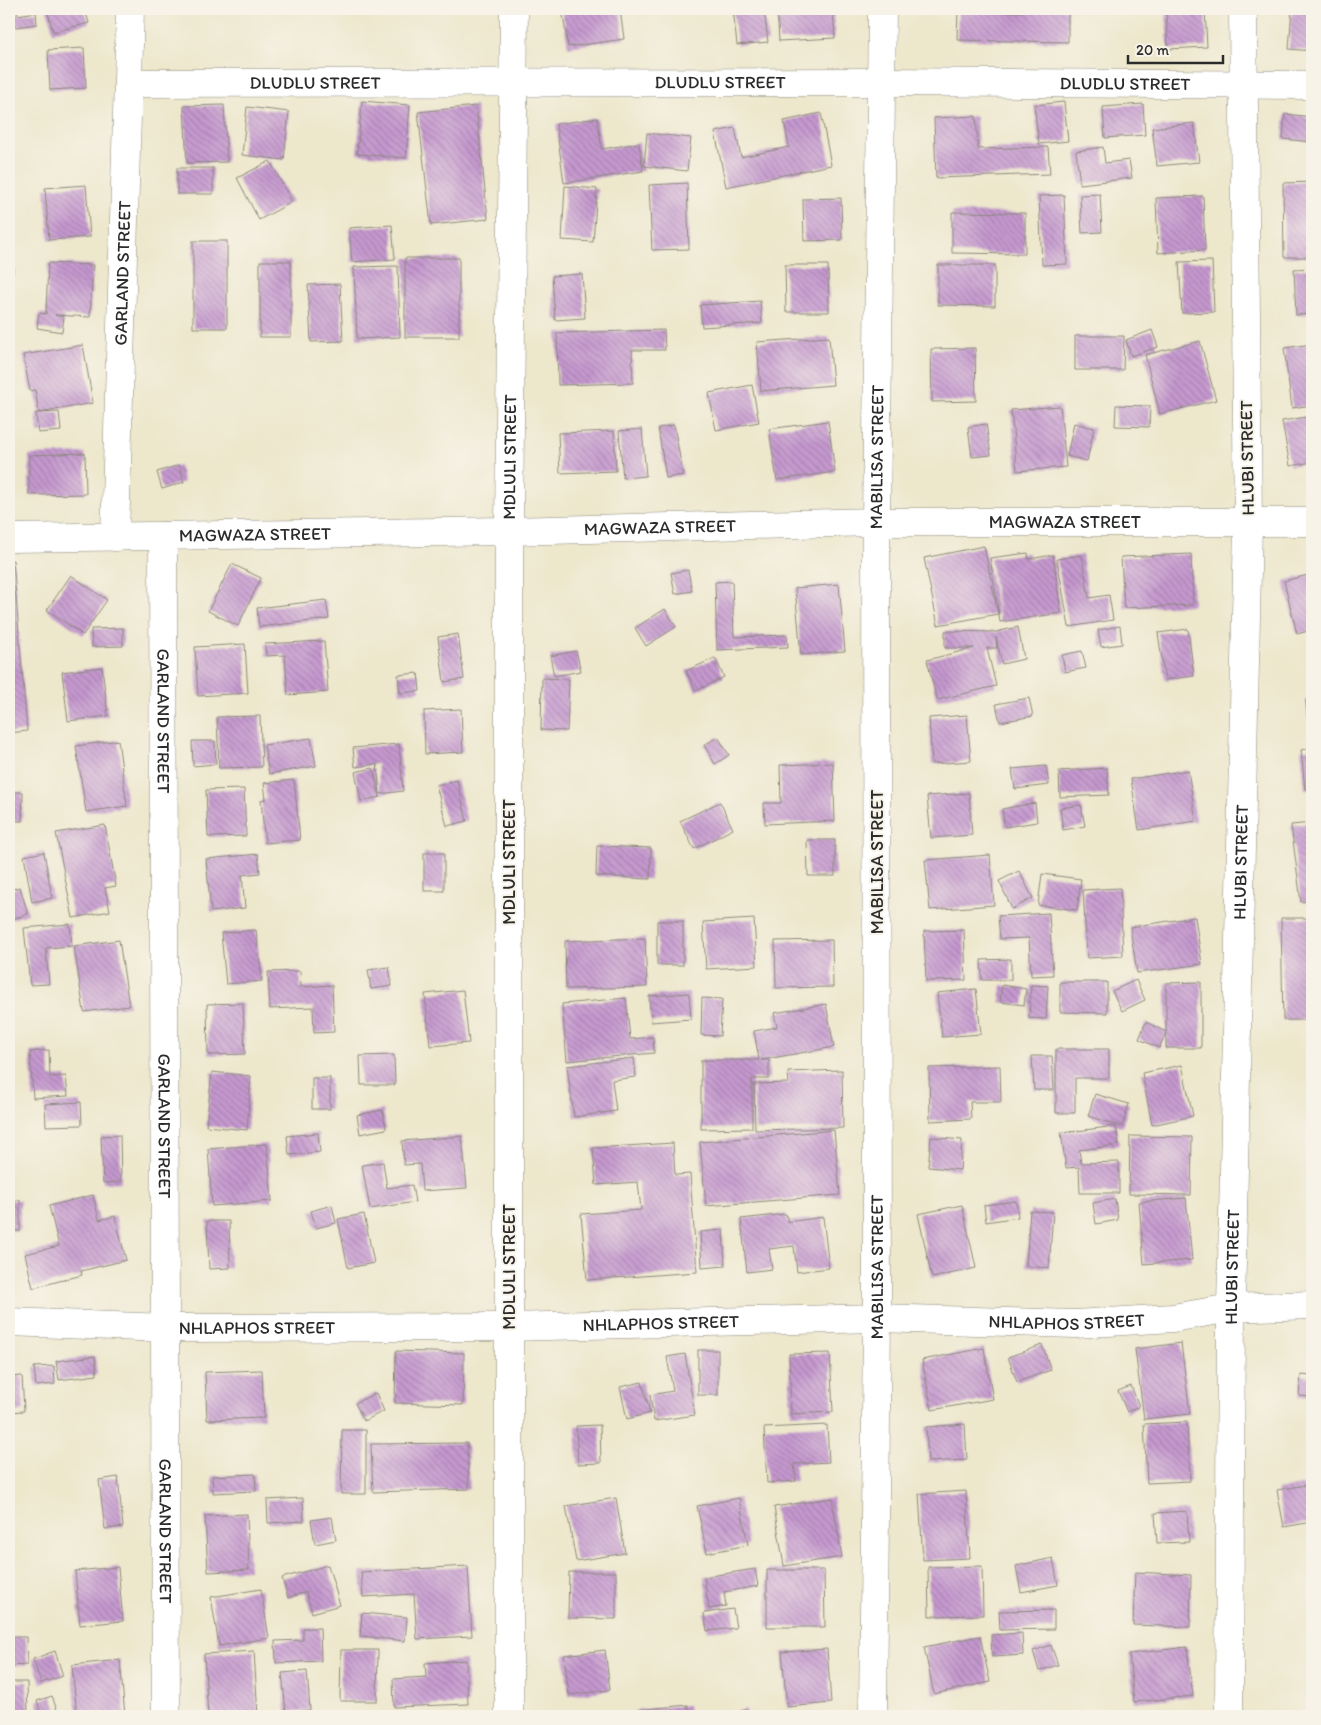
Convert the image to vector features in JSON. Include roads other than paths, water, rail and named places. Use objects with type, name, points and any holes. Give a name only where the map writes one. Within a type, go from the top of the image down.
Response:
[{"type":"street","name":"GARLAND STREET","points":[[115,537],[130,9]]},
{"type":"street","name":"MDLULI STREET","points":[[509,1716],[509,531],[514,9]]},
{"type":"street","name":"MABILISA STREET","points":[[873,1716],[877,1318],[876,522],[882,9]]},
{"type":"street","name":"HLUBI STREET","points":[[1229,1716],[1230,1308],[1248,524],[1242,84],[1243,9]]},
{"type":"street","name":"DLUDLU STREET","points":[[129,83],[881,82],[1312,85]]},
{"type":"street","name":"MAGWAZA STREET","points":[[9,538],[509,531],[876,522],[1248,524],[1312,522]]},
{"type":"street","name":"GARLAND STREET","points":[[163,536],[166,1716]]},
{"type":"street","name":"NHLAPHOS STREET","points":[[9,1322],[166,1328],[508,1327],[877,1318],[1075,1324],[1173,1318],[1230,1308],[1312,1304]]}]
